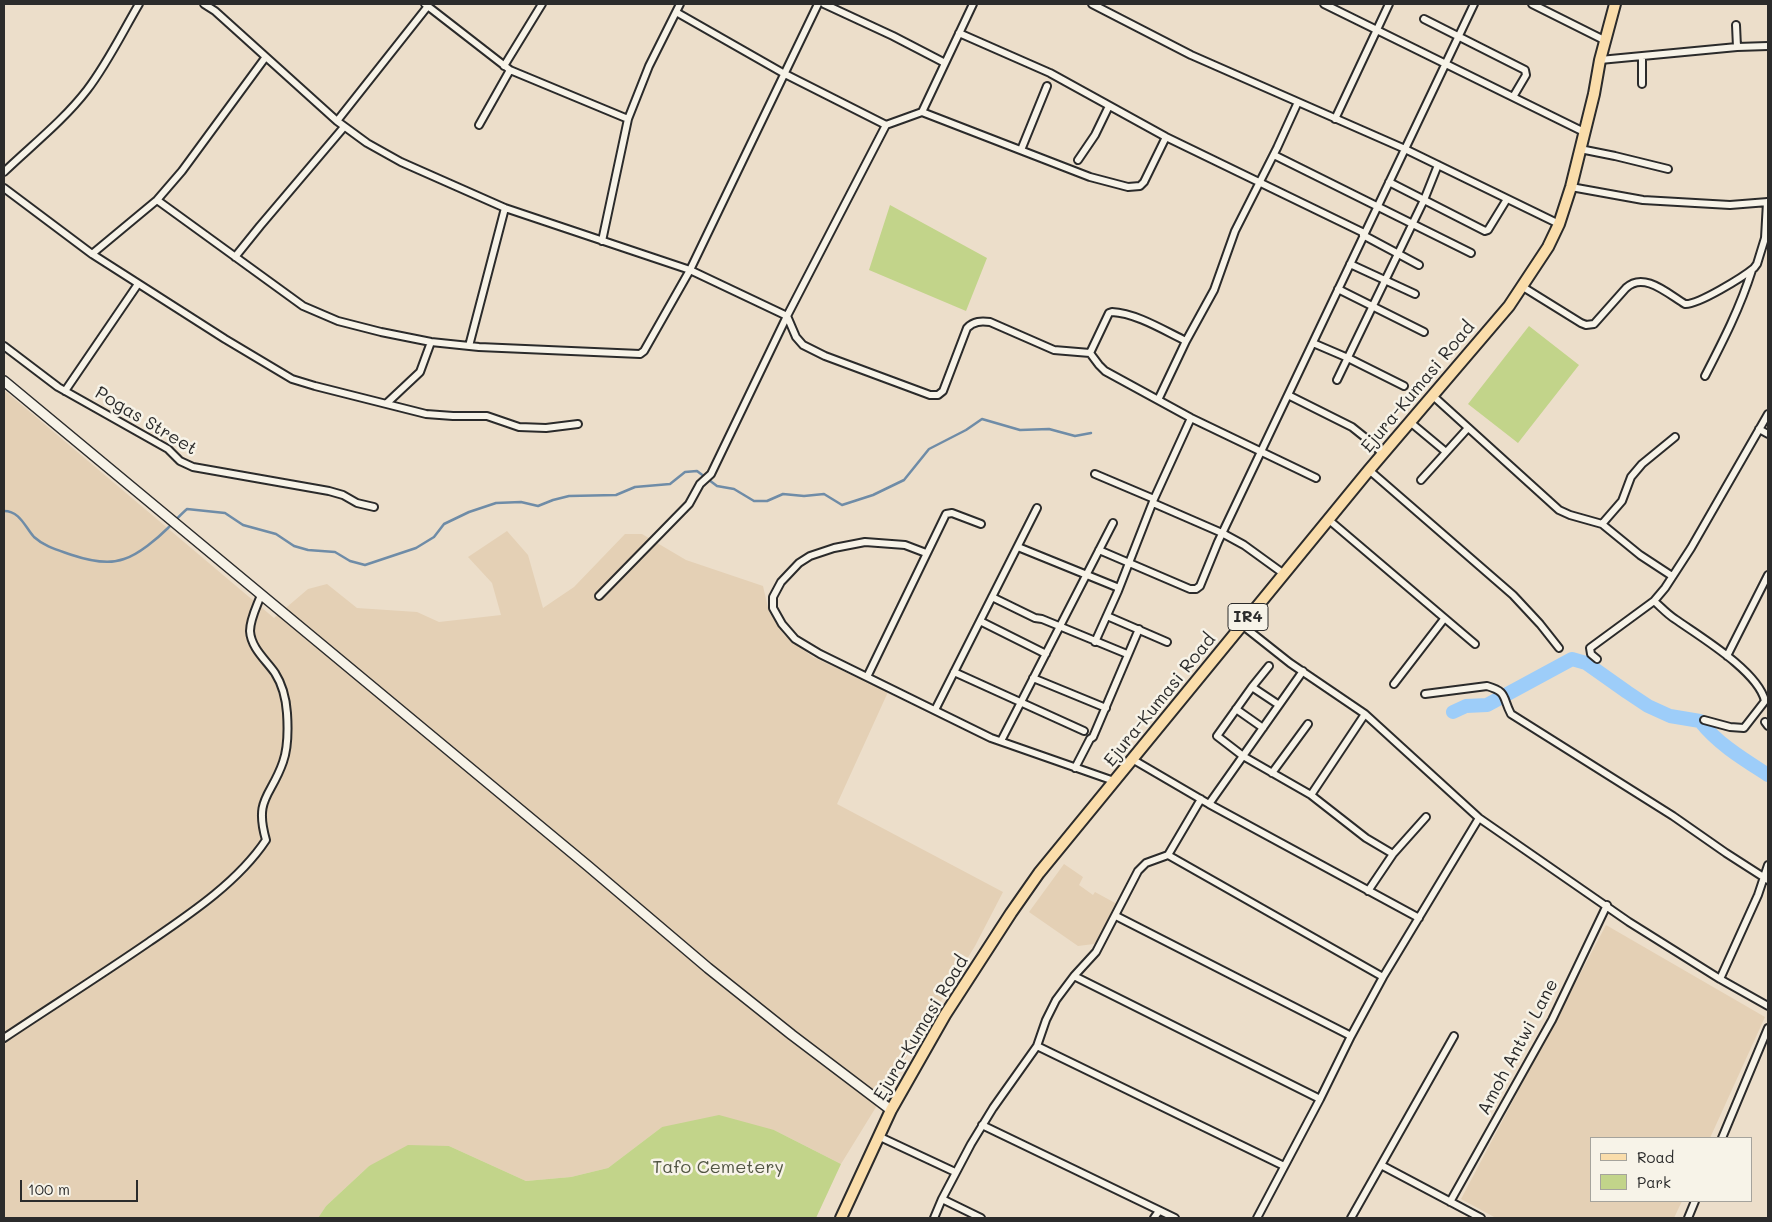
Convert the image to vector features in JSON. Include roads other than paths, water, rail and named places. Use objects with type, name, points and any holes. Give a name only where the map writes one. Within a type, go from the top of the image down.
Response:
[{"type":"main road","name":"Ejura-Kumasi Road","points":[[841,1218],[891,1110],[945,1015],[1039,873],[1369,470],[1503,314],[1523,287],[1548,247],[1559,224],[1571,188],[1594,94],[1600,60],[1615,4]]},
{"type":"street","points":[[4,172],[67,114],[86,92],[99,73],[138,4]]},
{"type":"street","points":[[204,4],[337,121],[367,144],[401,162],[505,208],[690,270],[787,316],[796,337],[803,345],[825,356],[930,395],[938,395],[943,392],[967,328],[971,324],[980,321],[990,322],[1054,350],[1090,353],[1105,370],[1158,400],[1191,418],[1316,478]]},
{"type":"street","points":[[504,66],[542,4]]},
{"type":"street","points":[[602,241],[628,119],[649,66],[680,4]]},
{"type":"street","points":[[157,200],[303,306],[338,321],[431,342],[479,348],[640,354],[644,351],[690,270],[818,4]]},
{"type":"street","points":[[824,4],[945,63]]},
{"type":"street","points":[[922,112],[973,4]]},
{"type":"street","points":[[1092,4],[1191,55],[1405,149],[1559,224]]},
{"type":"street","points":[[1324,4],[1584,132]]},
{"type":"street","points":[[1335,119],[1389,4]]},
{"type":"street","points":[[1099,550],[1190,589],[1196,589],[1200,586],[1222,533],[1474,4]]},
{"type":"street","points":[[1532,4],[1606,41]]},
{"type":"street","points":[[337,121],[427,5],[510,70],[628,119]]},
{"type":"street","points":[[676,12],[783,74],[886,126]]},
{"type":"street","points":[[1424,19],[1525,70],[1526,75],[1513,97]]},
{"type":"street","points":[[1736,24],[1737,47]]},
{"type":"street","points":[[959,33],[1050,73],[1166,137],[1364,234],[1419,265]]},
{"type":"street","points":[[1600,60],[1737,47],[1768,46]]},
{"type":"street","points":[[1642,56],[1642,84]]},
{"type":"street","points":[[92,254],[157,200],[182,171],[265,58]]},
{"type":"street","points":[[478,125],[510,70]]},
{"type":"street","points":[[1021,150],[1047,86]]},
{"type":"street","points":[[1158,400],[1186,341],[1214,290],[1235,231],[1274,155],[1298,102]]},
{"type":"street","points":[[1078,160],[1095,135],[1109,106]]},
{"type":"street","points":[[599,596],[690,504],[700,484],[711,474],[787,316],[886,126],[922,112],[1090,177],[1135,188],[1144,182],[1166,137]]},
{"type":"street","points":[[235,257],[344,127]]},
{"type":"street","points":[[1580,149],[1668,169]]},
{"type":"street","points":[[1274,155],[1471,253]]},
{"type":"street","points":[[1337,380],[1424,200],[1438,165]]},
{"type":"street","points":[[1389,182],[1485,231],[1488,230],[1507,199]]},
{"type":"street","points":[[4,188],[92,254],[225,340],[292,379],[426,414],[487,416],[518,427],[546,428],[578,424]]},
{"type":"street","points":[[1523,287],[1586,325],[1594,324],[1631,284],[1641,281],[1648,282],[1685,304],[1690,304],[1702,300],[1752,270],[1757,264],[1765,238],[1768,202],[1730,205],[1644,200],[1571,188]]},
{"type":"street","points":[[469,346],[505,208]]},
{"type":"street","points":[[1350,264],[1414,294]]},
{"type":"street","points":[[1705,376],[1727,335],[1743,298],[1752,270]]},
{"type":"street","points":[[65,391],[138,284]]},
{"type":"street","points":[[1338,290],[1424,332]]},
{"type":"street","points":[[1090,353],[1109,314],[1112,312],[1124,314],[1151,324],[1186,341]]},
{"type":"street","points":[[387,403],[420,372],[431,342]]},
{"type":"street","points":[[1313,343],[1404,386]]},
{"type":"street","name":"Pogas Street","points":[[4,346],[65,391],[168,450],[180,461],[193,467],[329,491],[343,495],[357,503],[374,507]]},
{"type":"street","points":[[4,381],[616,889],[708,968],[891,1110]]},
{"type":"street","points":[[1288,395],[1352,427],[1383,454]]},
{"type":"street","points":[[1432,395],[1559,510],[1602,524],[1640,555],[1672,576]]},
{"type":"street","points":[[1597,659],[1591,654],[1590,648],[1654,601],[1672,576],[1691,548],[1768,414]]},
{"type":"street","points":[[1095,642],[1191,418]]},
{"type":"street","points":[[1410,422],[1446,452]]},
{"type":"street","points":[[1421,480],[1468,428]]},
{"type":"street","points":[[1759,429],[1768,434]]},
{"type":"street","points":[[1602,524],[1622,501],[1631,477],[1642,464],[1675,437]]},
{"type":"street","points":[[1369,470],[1513,595],[1559,648]]},
{"type":"street","points":[[1095,474],[1222,533],[1244,545],[1284,574]]},
{"type":"street","points":[[935,710],[1037,508]]},
{"type":"street","points":[[867,678],[946,514],[948,512],[981,524]]},
{"type":"street","points":[[1329,520],[1475,644]]},
{"type":"street","points":[[1001,741],[1113,523]]},
{"type":"street","points":[[926,553],[905,545],[865,542],[834,548],[810,556],[799,563],[781,582],[773,597],[773,608],[782,624],[795,639],[867,678],[1001,741],[1114,781]]},
{"type":"street","points":[[1018,547],[1119,588]]},
{"type":"street","points":[[1727,656],[1768,574]]},
{"type":"street","points":[[4,1038],[193,912],[237,874],[258,852],[266,840],[261,816],[262,806],[284,761],[287,712],[283,691],[276,674],[258,651],[252,638],[250,624],[261,595]]},
{"type":"street","points":[[992,597],[1035,618],[1060,626],[1127,654]]},
{"type":"street","points":[[1654,601],[1673,618],[1727,656],[1753,681],[1765,701],[1744,728],[1730,727],[1704,720]]},
{"type":"street","points":[[1107,616],[1167,642]]},
{"type":"street","points":[[1394,684],[1444,618]]},
{"type":"street","points":[[980,621],[1046,654]]},
{"type":"street","points":[[1242,625],[1303,671],[1365,714],[1479,818],[1629,922],[1720,979],[1768,1006]]},
{"type":"street","points":[[1075,768],[1090,740],[1094,737],[1138,629]]},
{"type":"street","points":[[1269,666],[1217,736],[1243,756],[1311,795],[1366,838],[1393,854]]},
{"type":"street","points":[[1209,804],[1303,671]]},
{"type":"street","points":[[954,672],[1084,731]]},
{"type":"street","points":[[1033,678],[1106,708]]},
{"type":"street","points":[[1424,694],[1487,686],[1503,693],[1511,714],[1673,816],[1766,879]]},
{"type":"street","points":[[1252,687],[1278,705]]},
{"type":"street","points":[[1236,709],[1263,728]]},
{"type":"street","points":[[1311,795],[1365,714]]},
{"type":"street","points":[[1272,773],[1308,724]]},
{"type":"street","points":[[1132,759],[1209,804],[1418,918]]},
{"type":"street","points":[[934,1218],[955,1172],[982,1124],[1037,1046],[1053,1006],[1074,976],[1096,952],[1138,872],[1146,862],[1168,855],[1201,799]]},
{"type":"street","points":[[1368,891],[1393,854],[1426,817]]},
{"type":"street","points":[[1257,1218],[1383,978],[1479,818]]},
{"type":"street","points":[[1168,855],[1383,978]]},
{"type":"street","points":[[1720,979],[1766,879],[1768,865]]},
{"type":"street","name":"Amoh Antwi Lane","points":[[1450,1202],[1552,1020],[1607,905]]},
{"type":"street","points":[[1116,916],[1351,1036]]},
{"type":"street","points":[[1074,976],[1320,1099]]},
{"type":"street","points":[[1722,1137],[1768,1028]]},
{"type":"street","points":[[1351,1218],[1454,1036]]},
{"type":"street","points":[[1037,1046],[1284,1166]]},
{"type":"street","points":[[982,1124],[1175,1218]]},
{"type":"street","points":[[878,1136],[955,1172]]},
{"type":"street","points":[[1381,1164],[1482,1218]]},
{"type":"street","points":[[942,1199],[982,1218]]},
{"type":"street","points":[[1690,1218],[1695,1202]]},
{"type":"street","points":[[1154,1218],[1159,1211]]},
{"type":"waterway","points":[[4,511],[10,512],[22,520],[34,537],[47,546],[91,560],[111,562],[130,557],[148,546],[187,509],[225,513],[243,525],[276,534],[294,546],[308,550],[335,552],[350,561],[365,565],[416,548],[434,537],[444,524],[469,512],[496,503],[521,502],[538,506],[569,496],[616,495],[635,487],[670,484],[685,472],[697,471],[717,486],[734,489],[754,501],[767,501],[783,494],[804,496],[824,494],[842,505],[873,495],[904,480],[929,449],[966,430],[982,419],[1020,430],[1049,429],[1075,436],[1091,433]]},
{"type":"waterway","points":[[1453,712],[1466,706],[1487,705],[1572,659],[1586,663],[1648,706],[1670,716],[1700,721],[1723,744],[1768,775]]},
{"type":"park label","name":"Tafo Cemetery","points":[[718,1167]]}]
